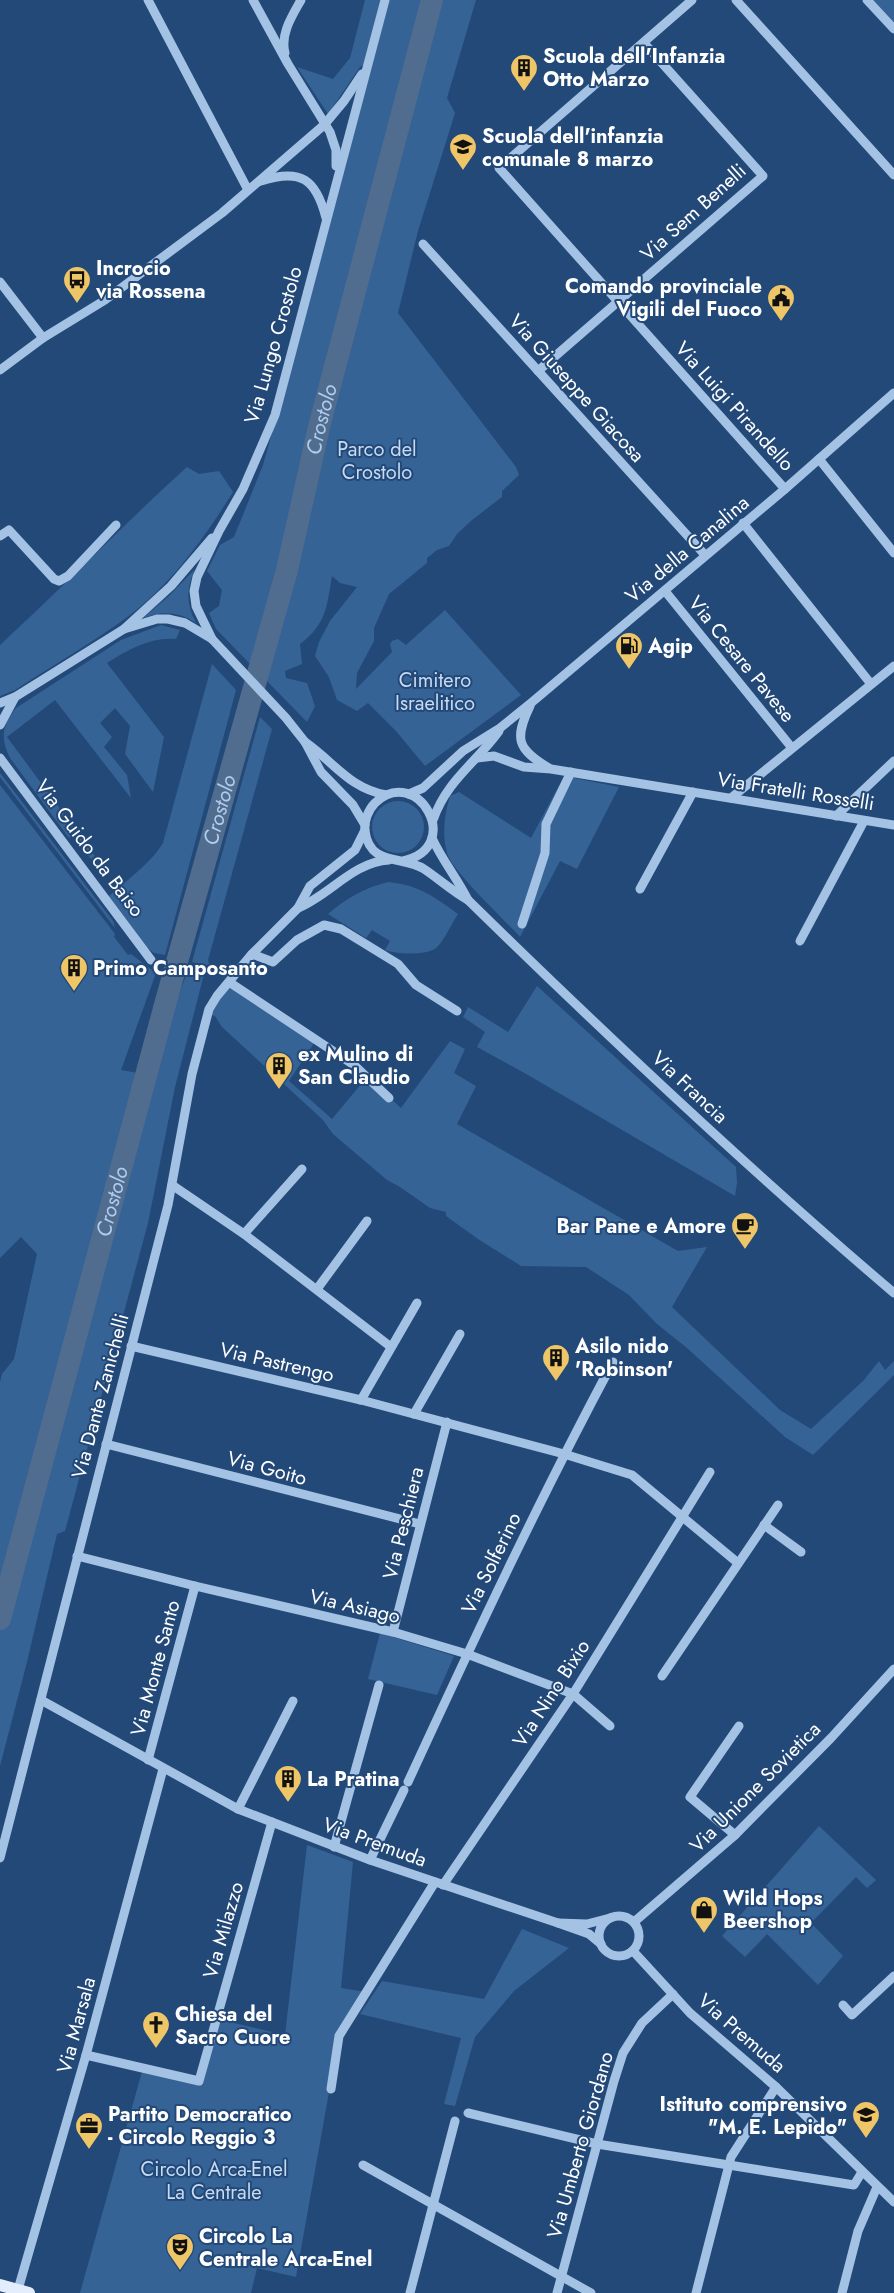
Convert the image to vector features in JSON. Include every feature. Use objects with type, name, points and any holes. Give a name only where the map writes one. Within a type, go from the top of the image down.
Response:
[{"type":"main road","points":[[0,2285],[21,2292]]},
{"type":"street","points":[[148,0],[248,190]]},
{"type":"street","points":[[0,370],[43,338],[105,300],[183,244],[324,125],[253,0]]},
{"type":"street","points":[[288,64],[283,45],[284,34],[301,0]]},
{"type":"street","name":"Via Lungo Crostolo","points":[[212,639],[199,615],[194,592],[197,577],[219,531],[243,489],[275,415],[385,0]]},
{"type":"street","points":[[644,43],[692,0]]},
{"type":"street","points":[[736,0],[894,175]]},
{"type":"street","points":[[867,0],[894,29]]},
{"type":"street","name":"Via Luigi Pirandello","points":[[644,43],[499,168],[785,488]]},
{"type":"street","name":"Via Sem Benelli","points":[[538,371],[763,176],[644,43]]},
{"type":"street","name":"Via Lungo Crostolo","points":[[337,176],[334,140],[324,125],[366,68]]},
{"type":"street","points":[[258,182],[278,175],[293,176],[303,180],[317,191],[326,218]]},
{"type":"street","name":"Via Giuseppe Giacosa","points":[[423,244],[705,555]]},
{"type":"street","points":[[0,282],[43,338]]},
{"type":"street","name":"Via della Canalina","points":[[410,794],[423,788],[463,751],[500,728],[530,704],[665,591],[894,393]]},
{"type":"street","points":[[819,459],[894,552]]},
{"type":"street","points":[[743,523],[871,684]]},
{"type":"street","points":[[0,536],[9,530],[54,579],[59,581],[68,576],[116,525]]},
{"type":"street","name":"Via Lungo Crostolo","points":[[0,703],[15,697],[124,629],[171,586],[219,531]]},
{"type":"street","name":"Via Cesare Pavese","points":[[665,591],[792,748]]},
{"type":"street","name":"Via Lungo Crostolo","points":[[124,629],[157,619],[168,619],[185,623],[212,639],[286,718],[305,742]]},
{"type":"street","points":[[731,798],[894,666]]},
{"type":"street","points":[[0,725],[15,697]]},
{"type":"street","name":"Via Fratelli Rosselli","points":[[530,704],[520,728],[521,740],[525,749],[532,757],[551,769]]},
{"type":"street","name":"Via della Canalina","points":[[433,820],[438,804],[450,786],[477,758],[500,728]]},
{"type":"street","points":[[305,742],[326,757],[340,773],[358,786],[386,795],[410,794],[425,804],[433,820]]},
{"type":"street","points":[[305,742],[316,765],[328,780],[353,804],[365,828],[370,845],[375,852],[389,860]]},
{"type":"street","name":"Via Fratelli Rosselli","points":[[477,758],[494,756],[524,766],[572,772],[894,825]]},
{"type":"street","name":"Via Guido da Baiso","points":[[0,758],[151,960]]},
{"type":"street","points":[[836,816],[894,761]]},
{"type":"street","points":[[522,924],[545,853],[546,824],[572,772]]},
{"type":"street","name":"Via Fratelli Rosselli","points":[[640,889],[693,792]]},
{"type":"street","points":[[298,908],[310,886],[355,850],[365,828],[369,810],[386,795]]},
{"type":"street","name":"Via Francia","points":[[433,820],[432,838],[443,860],[458,880],[468,900]]},
{"type":"street","points":[[800,941],[864,821]]},
{"type":"street","points":[[403,861],[414,858],[423,852],[432,838]]},
{"type":"street","name":"Via Francia","points":[[298,908],[318,897],[365,865],[373,862],[403,861],[424,868],[452,891],[468,900],[756,1172],[813,1224],[894,1293]]},
{"type":"street","name":"Via Dante Zanichelli","points":[[0,1858],[172,1185],[203,1029],[209,1009],[217,996],[252,954],[298,908]]},
{"type":"street","points":[[252,954],[273,962],[297,940],[324,925],[342,929],[398,964],[416,984],[457,1011]]},
{"type":"street","points":[[229,982],[354,1065],[389,1098]]},
{"type":"street","points":[[244,1234],[302,1168]]},
{"type":"street","points":[[172,1185],[244,1234],[391,1347]]},
{"type":"street","points":[[317,1289],[367,1221]]},
{"type":"street","points":[[361,1400],[417,1302]]},
{"type":"street","points":[[414,1414],[460,1334]]},
{"type":"street","name":"Via Pastrengo","points":[[131,1346],[361,1400],[564,1454],[632,1475],[682,1516]]},
{"type":"street","name":"Via Solferino","points":[[370,1860],[564,1454],[613,1362]]},
{"type":"street","name":"Via Peschiera","points":[[393,1632],[447,1422]]},
{"type":"street","name":"Via Goito","points":[[106,1444],[420,1524]]},
{"type":"street","name":"Via Nino Bixio","points":[[331,2089],[340,2036],[439,1884],[573,1694],[710,1472]]},
{"type":"street","points":[[662,1676],[778,1505]]},
{"type":"street","points":[[682,1516],[738,1563]]},
{"type":"street","points":[[764,1525],[801,1552]]},
{"type":"street","name":"Via Asiago","points":[[77,1556],[195,1586],[393,1632],[467,1654],[573,1694],[610,1726]]},
{"type":"street","name":"Via Monte Santo","points":[[148,1760],[195,1586]]},
{"type":"street","name":"Via Unione Sovietica","points":[[634,1922],[735,1836],[831,1738],[894,1669]]},
{"type":"street","points":[[334,1847],[378,1686]]},
{"type":"street","name":"Via Premuda","points":[[41,1700],[238,1809],[370,1860],[589,1934],[605,1950],[616,1956],[622,1956],[633,1951],[690,2013],[776,2087],[894,2202]]},
{"type":"street","points":[[238,1809],[293,1701]]},
{"type":"street","points":[[735,1836],[690,1797],[738,1726]]},
{"type":"street","name":"Via Marsala","points":[[21,2292],[163,1769]]},
{"type":"street","name":"Via Milazzo","points":[[86,2055],[199,2081],[272,1822]]},
{"type":"street","name":"Via Premuda","points":[[558,1923],[587,1924],[622,1916],[634,1922]]},
{"type":"street","points":[[601,1944],[602,1927],[610,1918]]},
{"type":"street","points":[[633,1951],[637,1946],[639,1933],[634,1922]]},
{"type":"street","points":[[842,2005],[852,2016],[894,1976]]},
{"type":"street","name":"Via Umberto Giordano","points":[[557,2293],[623,2053],[642,2023],[673,1994]]},
{"type":"street","points":[[696,2293],[731,2157],[776,2087]]},
{"type":"street","points":[[468,2113],[597,2144],[854,2185],[862,2172]]},
{"type":"street","points":[[410,2293],[455,2121]]},
{"type":"street","points":[[363,2165],[591,2293]]},
{"type":"street","points":[[842,2293],[858,2231],[877,2187]]},
{"type":"green space","name":"Parco del Crostolo","points":[[365,0],[476,0],[447,98],[455,113],[418,231],[398,313],[516,467],[519,475],[502,491],[502,497],[472,520],[457,534],[449,546],[437,550],[427,558],[427,563],[389,594],[374,628],[374,641],[357,673],[356,689],[392,652],[390,644],[392,641],[398,639],[406,645],[445,610],[521,695],[425,766],[396,731],[368,703],[357,711],[337,700],[329,677],[315,656],[319,642],[330,621],[357,587],[340,583],[332,576],[324,614],[315,630],[300,644],[302,664],[285,671],[286,678],[307,683],[315,706],[307,722],[216,629],[209,613],[219,606],[222,590],[207,571],[220,545],[234,537],[263,465],[324,247],[372,60],[360,67],[328,114],[297,67],[333,79],[350,58]]},
{"type":"green space","points":[[867,0],[894,0],[894,29]]},
{"type":"green space","points":[[187,467],[199,474],[219,471],[233,492],[187,558],[146,602],[130,615],[15,690],[0,696],[0,645]]},
{"type":"green space","points":[[195,569],[188,596],[190,609],[196,623],[183,616],[170,613],[143,618],[169,596]]},
{"type":"green space","points":[[161,625],[180,630],[176,639],[148,642],[131,649],[107,663],[164,737],[153,792],[125,754],[130,726],[115,708],[100,723],[112,737],[104,747],[127,775],[131,798],[55,700],[7,737],[95,856],[91,859],[72,836],[69,838],[10,758],[4,738],[5,726],[16,708],[121,640]]},
{"type":"green space","points":[[212,664],[236,690],[165,955],[154,953],[146,947],[109,896],[146,864],[163,843]]},
{"type":"green space","points":[[260,717],[272,729],[208,960],[210,967],[192,962]]},
{"type":"green space","points":[[0,773],[113,921],[115,928],[0,777]]},
{"type":"green space","points":[[564,776],[619,787],[577,869],[560,861],[520,937],[468,883],[451,861],[445,846],[444,831],[448,803],[450,796],[459,792],[531,838]]},
{"type":"green space","points":[[0,785],[115,934],[114,937],[128,955],[131,954],[156,973],[121,1070],[149,1075],[188,970],[204,974],[175,1087],[148,1223],[65,1531],[57,1534],[0,1766],[0,1382],[2,1374],[14,1359],[37,1254],[21,1237],[0,1258]]},
{"type":"green space","points":[[398,801],[408,803],[416,809],[422,817],[424,827],[422,837],[416,845],[408,851],[398,853],[388,851],[380,845],[374,837],[372,827],[374,817],[380,809],[388,803]]},
{"type":"green space","points":[[388,882],[399,883],[425,892],[458,914],[436,948],[431,951],[411,954],[385,950],[390,941],[372,930],[366,938],[328,914],[356,894]]},
{"type":"green space","points":[[229,982],[316,1040],[289,1081],[332,1119],[367,1077],[401,1108],[450,1041],[465,1049],[454,1073],[476,1086],[457,1124],[678,1251],[707,1247],[672,1307],[780,1410],[811,1429],[864,1380],[879,1361],[885,1370],[894,1361],[894,1375],[813,1455],[785,1437],[687,1348],[657,1324],[629,1295],[586,1267],[521,1266],[446,1216],[446,1212],[430,1208],[387,1180],[333,1134],[323,1120],[222,1027],[215,1016],[208,1014]]},
{"type":"green space","points":[[537,986],[736,1167],[737,1183],[735,1196],[477,1047],[485,1032],[463,1017],[468,1007],[508,1032]]},
{"type":"green space","points":[[380,1633],[454,1656],[437,1695],[368,1679]]},
{"type":"green space","points":[[819,1826],[876,1880],[867,1888],[856,1877],[811,1923],[843,1956],[818,1985],[767,1934],[745,1957],[722,1936]]},
{"type":"green space","name":"Circolo Arca-Enel La Centrale","points":[[307,1845],[353,1862],[341,1988],[367,1992],[339,2036],[296,2277],[257,2268],[251,2293],[80,2293],[143,2068],[199,2081],[217,2019],[285,2035]]},
{"type":"green space","points":[[522,1929],[569,1948],[514,1991],[475,2037],[455,2106],[444,2104],[461,2038],[360,2014],[382,1981],[484,1999]]},
{"type":"waterway","name":"Crostolo","points":[[0,1619],[166,1001],[287,570],[319,427],[432,0]]},
{"type":"place","name":"Scuola dell'Infanzia Otto Marzo","points":[[524,92]]},
{"type":"place","name":"Scuola dell'infanzia comunale 8 marzo","points":[[463,171]]},
{"type":"place","name":"Incrocio via Rossena","points":[[77,304]]},
{"type":"place","name":"Comando provinciale Vigili del Fuoco","points":[[781,322]]},
{"type":"place","name":"Agip","points":[[629,670]]},
{"type":"place","name":"Primo Camposanto","points":[[74,992]]},
{"type":"place","name":"ex Mulino di San Claudio","points":[[279,1090]]},
{"type":"place","name":"Bar Pane e Amore","points":[[745,1250]]},
{"type":"place","name":"Asilo nido 'Robinson'","points":[[556,1382]]},
{"type":"place","name":"La Pratina","points":[[288,1803]]},
{"type":"place","name":"Wild Hops Beershop","points":[[704,1934]]},
{"type":"place","name":"Chiesa del Sacro Cuore","points":[[156,2049]]},
{"type":"place","name":"Istituto comprensivo \"M. E. Lepido\"","points":[[866,2139]]},
{"type":"place","name":"Partito Democratico - Circolo Reggio 3","points":[[89,2150]]},
{"type":"place","name":"Circolo La Centrale Arca-Enel","points":[[180,2271]]},
{"type":"park label","name":"Cimitero Israelitico","points":[[435,692]]}]
